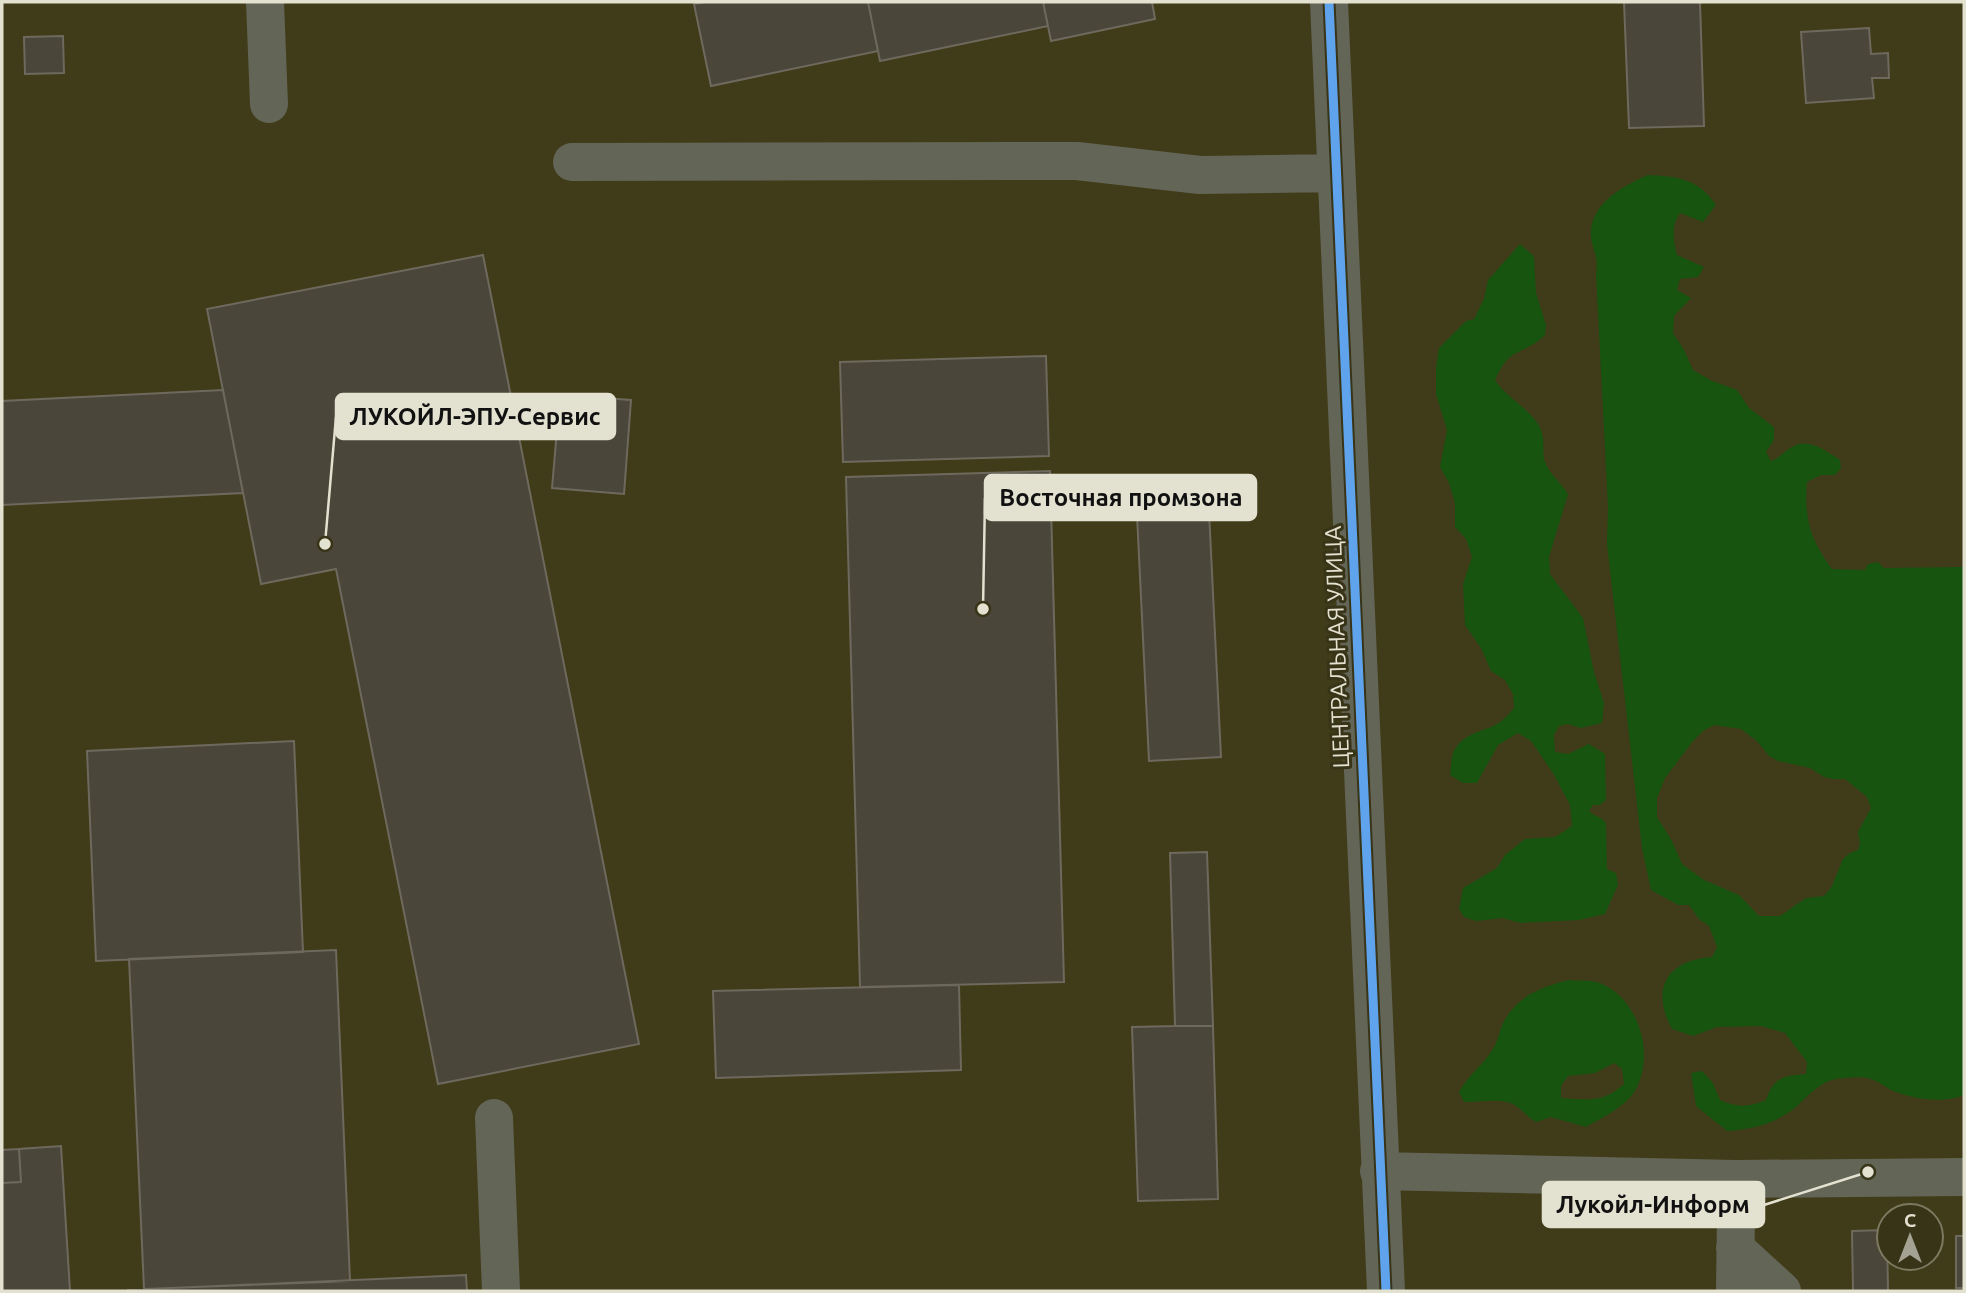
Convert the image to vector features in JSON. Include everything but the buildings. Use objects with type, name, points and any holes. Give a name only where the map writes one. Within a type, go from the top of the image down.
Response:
[{"type":"street","points":[[265,2],[269,104]]},
{"type":"street","name":"ЦЕНТРАЛЬНАЯ УЛИЦА","points":[[1329,2],[1386,1291]]},
{"type":"street","points":[[572,162],[1077,161],[1200,174],[1336,173]]},
{"type":"street","points":[[494,1118],[500,1291]]},
{"type":"street","points":[[1379,1171],[1736,1179],[1964,1177]]},
{"type":"street","points":[[1735,1291],[1736,1231],[1782,1291]]},
{"type":"shaded area","points":[[2,2],[1964,2],[1964,1291],[2,1291]]},
{"type":"shaded area","points":[[1648,175],[1668,176],[1695,184],[1716,205],[1703,222],[1680,213],[1675,223],[1677,255],[1704,267],[1698,277],[1680,279],[1677,290],[1691,298],[1674,316],[1673,333],[1693,370],[1737,390],[1749,408],[1774,427],[1774,440],[1766,452],[1771,461],[1800,444],[1818,447],[1840,460],[1841,468],[1835,475],[1821,475],[1807,482],[1810,528],[1818,548],[1832,569],[1865,570],[1868,564],[1878,562],[1884,568],[1964,567],[1964,1095],[1956,1098],[1918,1098],[1891,1090],[1864,1077],[1835,1079],[1819,1087],[1796,1107],[1772,1122],[1727,1131],[1696,1106],[1691,1073],[1702,1071],[1713,1083],[1720,1100],[1748,1105],[1766,1100],[1772,1087],[1780,1079],[1806,1074],[1807,1062],[1785,1033],[1761,1026],[1717,1027],[1693,1036],[1672,1029],[1663,1001],[1663,989],[1674,971],[1696,959],[1712,957],[1717,947],[1709,926],[1699,919],[1689,905],[1678,905],[1651,890],[1642,848],[1607,544],[1608,507],[1597,262],[1591,236],[1592,225],[1602,205],[1619,190]],"holes":[[[1714,725],[1741,729],[1757,741],[1769,756],[1778,761],[1810,768],[1824,777],[1845,779],[1867,797],[1871,808],[1858,832],[1858,850],[1843,859],[1831,888],[1824,896],[1806,898],[1780,916],[1759,916],[1739,895],[1704,880],[1682,864],[1657,817],[1657,798],[1665,778],[1693,741]]]},
{"type":"shaded area","points":[[1520,244],[1534,256],[1536,293],[1546,325],[1545,335],[1506,361],[1495,380],[1538,424],[1542,434],[1545,462],[1568,494],[1549,557],[1550,574],[1583,618],[1594,672],[1604,703],[1602,723],[1581,728],[1568,724],[1559,726],[1554,735],[1555,752],[1568,754],[1589,744],[1605,754],[1606,800],[1600,805],[1593,805],[1589,811],[1606,823],[1607,869],[1616,873],[1618,885],[1605,914],[1579,920],[1521,923],[1502,918],[1476,921],[1464,917],[1459,909],[1463,888],[1497,868],[1505,855],[1525,839],[1555,837],[1572,826],[1570,805],[1553,773],[1531,741],[1518,733],[1498,745],[1477,783],[1463,783],[1450,775],[1453,753],[1460,742],[1493,726],[1514,708],[1513,694],[1505,680],[1491,671],[1481,648],[1465,625],[1463,584],[1472,557],[1466,539],[1455,527],[1455,503],[1449,483],[1440,467],[1447,430],[1436,394],[1439,348],[1466,321],[1474,319],[1484,299],[1488,280]]},
{"type":"shaded area","points":[[1569,980],[1597,982],[1611,989],[1632,1011],[1643,1041],[1644,1057],[1642,1073],[1633,1094],[1615,1110],[1586,1127],[1551,1117],[1536,1122],[1507,1102],[1464,1102],[1459,1092],[1493,1049],[1503,1023],[1515,1006],[1531,994]],"holes":[[[1614,1063],[1622,1069],[1624,1084],[1609,1094],[1587,1099],[1561,1098],[1561,1086],[1568,1076],[1595,1073]]]},
{"type":"cycle path","points":[[1329,2],[1386,1291]]},
{"type":"place","name":"ЛУКОЙЛ-ЭПУ-Сервис","points":[[325,544]]},
{"type":"place","name":"Восточная промзона","points":[[983,609]]},
{"type":"place","name":"Лукойл-Информ","points":[[1868,1172]]}]
